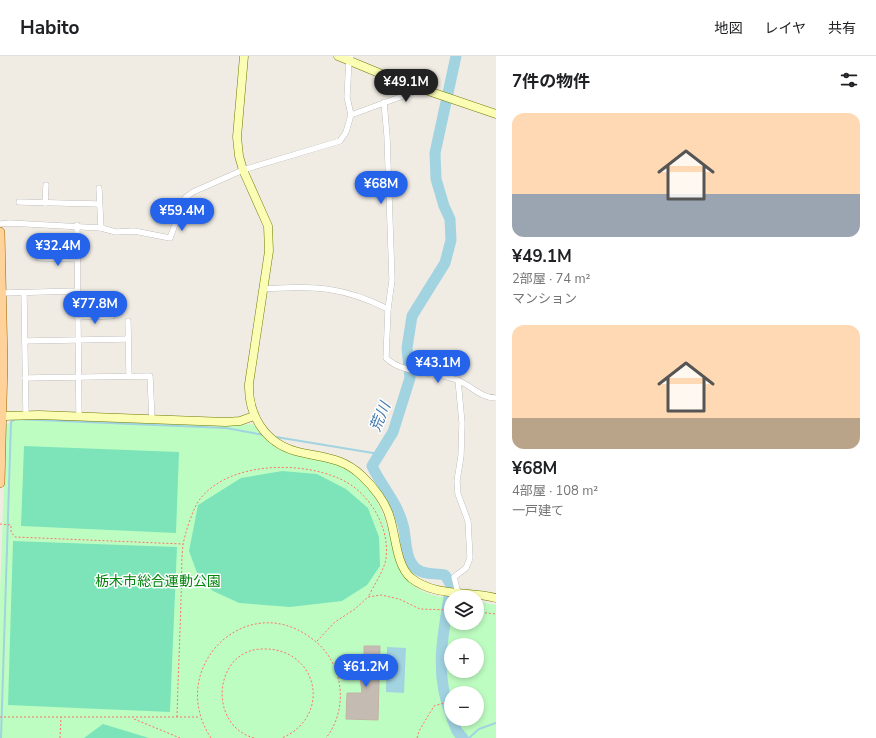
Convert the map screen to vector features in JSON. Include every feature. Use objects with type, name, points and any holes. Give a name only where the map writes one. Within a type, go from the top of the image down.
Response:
[{"type":"main road","points":[[0,232],[3,294],[3,416],[0,483]]},
{"type":"street","points":[[244,56],[237,137],[239,156],[243,170],[268,226],[270,251],[249,384],[250,406],[254,416],[272,438],[284,446],[294,450],[338,460],[353,468],[363,476],[382,500],[390,517],[402,566],[410,576],[431,588],[444,590]]},
{"type":"street","points":[[338,56],[350,58],[396,80],[496,114]]},
{"type":"street","points":[[0,224],[77,225],[101,228],[116,232],[134,231],[170,238],[185,198],[193,192],[243,170],[340,141],[346,132],[351,115],[347,97],[350,58]]},
{"type":"street","points":[[351,115],[423,89]]},
{"type":"street","points":[[384,102],[387,136],[392,280],[388,309],[386,358],[392,364],[458,380],[489,398],[496,398]]},
{"type":"street","points":[[45,203],[46,185]]},
{"type":"street","points":[[99,188],[101,228]]},
{"type":"street","points":[[19,202],[99,204]]},
{"type":"street","points":[[77,225],[79,417]]},
{"type":"street","points":[[39,258],[77,259]]},
{"type":"street","points":[[264,289],[299,286],[316,287],[338,291],[388,309]]},
{"type":"street","points":[[3,294],[78,291]]},
{"type":"street","points":[[24,293],[26,415]]},
{"type":"street","points":[[78,317],[112,316]]},
{"type":"street","points":[[128,321],[129,376]]},
{"type":"street","points":[[25,341],[128,339]]},
{"type":"street","points":[[25,378],[150,376],[152,420]]},
{"type":"street","points":[[457,590],[454,577],[466,568],[470,558],[468,521],[458,494],[457,481],[461,456],[462,423],[458,380]]},
{"type":"street","points":[[3,416],[26,415],[226,422],[240,421],[254,416]]},
{"type":"street","points":[[484,596],[496,598]]},
{"type":"path","points":[[177,717],[183,544],[200,500],[225,479],[263,469],[287,466],[314,470],[339,478],[359,491],[380,517],[385,538],[386,559],[368,597],[355,609],[335,622],[316,642]]},
{"type":"path","points":[[0,524],[11,525],[11,532],[15,537],[183,544]]},
{"type":"path","points":[[368,597],[381,595],[399,599],[420,609],[444,610]]},
{"type":"path","points":[[484,613],[496,614]]},
{"type":"path","points":[[211,738],[200,717],[197,693],[200,674],[207,657],[224,639],[246,627],[271,624],[295,629],[316,642],[333,664],[339,680],[340,691],[338,713],[335,724],[326,738]]},
{"type":"path","points":[[254,738],[247,736],[235,728],[226,716],[222,702],[222,687],[226,673],[235,661],[248,653],[260,649],[277,649],[292,655],[304,666],[311,679],[314,694],[311,710],[304,723],[292,734],[282,738]]},
{"type":"path","points":[[417,738],[419,731],[434,706],[444,703]]},
{"type":"path","points":[[0,717],[200,717]]},
{"type":"path","points":[[60,738],[61,717]]},
{"type":"path","points":[[134,718],[180,738]]},
{"type":"green space","name":"栃木市総合運動公園","points":[[17,418],[228,426],[253,424],[275,447],[292,454],[338,465],[359,479],[370,491],[380,507],[402,573],[413,585],[428,593],[444,596],[444,630],[484,630],[484,602],[496,605],[496,738],[0,738],[0,591],[6,425]]},
{"type":"green space","points":[[24,446],[179,452],[176,533],[21,526]]},
{"type":"green space","points":[[282,471],[317,474],[346,489],[368,508],[379,537],[380,566],[367,585],[342,601],[290,607],[239,603],[213,591],[200,581],[189,551],[198,505],[241,478]]},
{"type":"green space","points":[[13,541],[177,547],[170,712],[8,705]]},
{"type":"green space","points":[[103,724],[149,738],[84,738]]},
{"type":"water","points":[[387,647],[406,648],[404,693],[386,692]]},
{"type":"building","points":[[364,646],[380,646],[378,720],[346,719],[347,693],[362,693],[359,667],[361,657],[364,657]]},
{"type":"waterway","name":"荒川","points":[[444,690],[441,666],[443,635],[451,585],[445,575],[421,572],[410,561],[403,525],[397,509],[372,466],[393,432],[410,378],[407,348],[412,316],[445,263],[451,240],[450,219],[444,206],[436,179],[435,153],[456,56]]},
{"type":"waterway","points":[[1,738],[11,422],[15,419],[226,428],[264,435]]},
{"type":"waterway","points":[[276,437],[379,454]]},
{"type":"waterway","points":[[469,738],[479,729],[496,723]]},
{"type":"waterway","name":"荒川","points":[[455,726],[463,738]]}]
